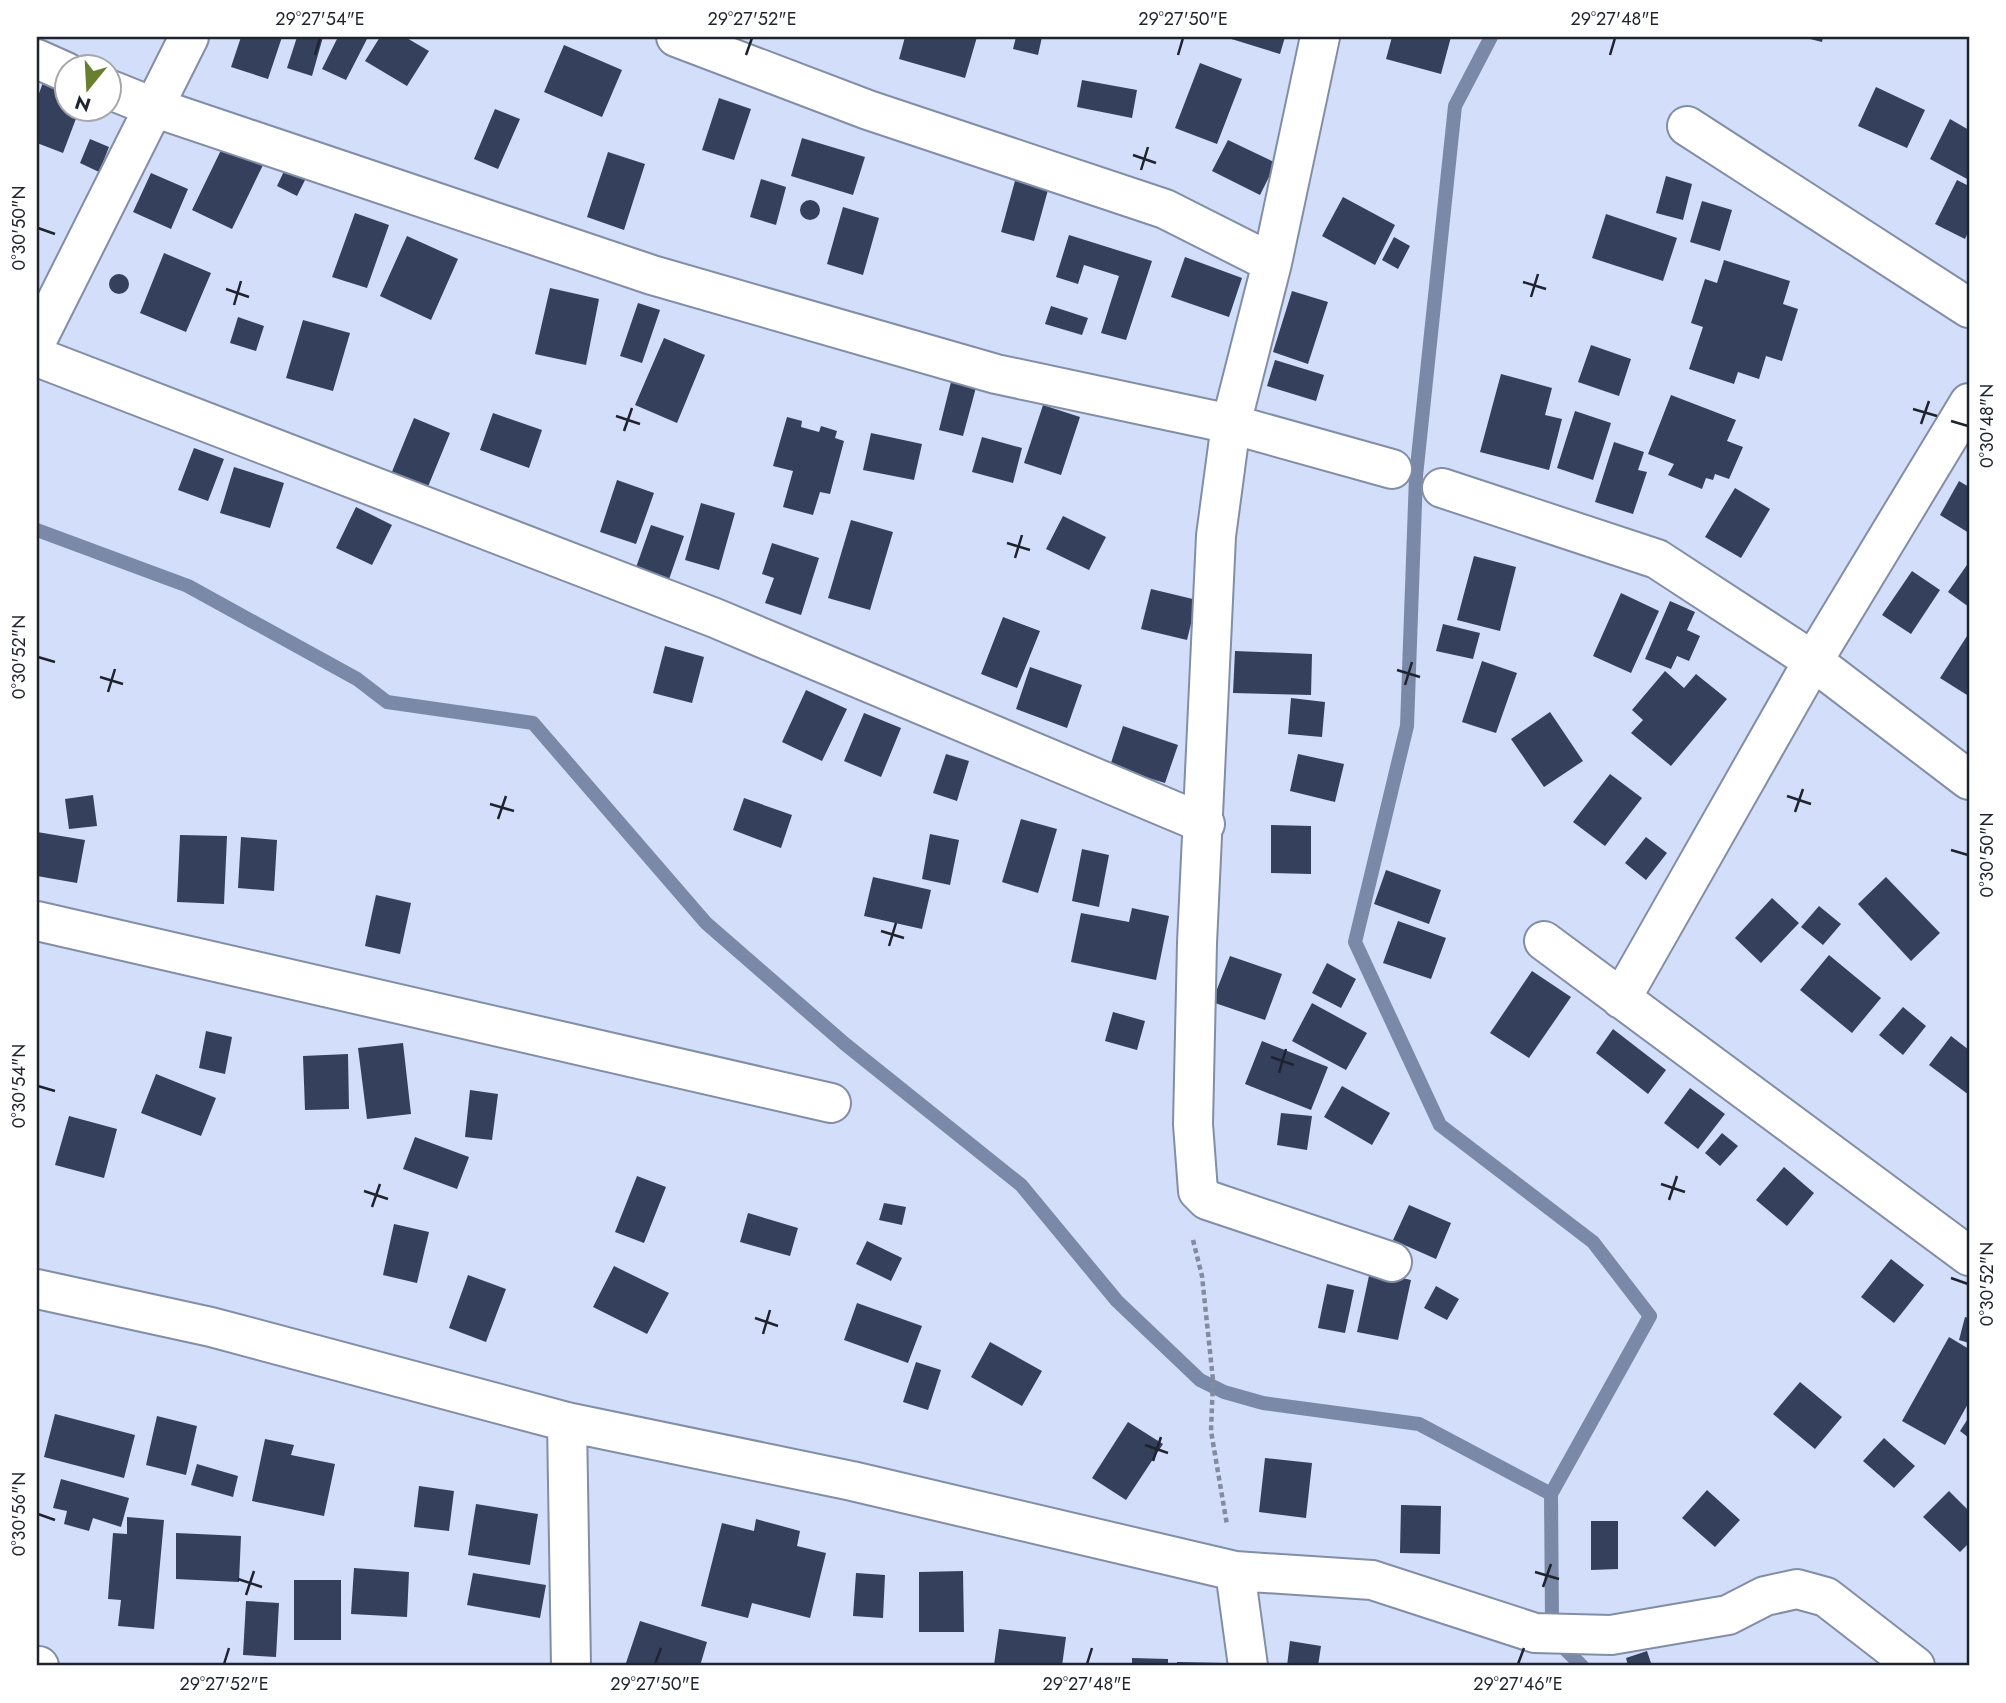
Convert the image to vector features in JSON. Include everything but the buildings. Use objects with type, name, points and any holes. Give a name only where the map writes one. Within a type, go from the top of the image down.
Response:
[{"type":"street","points":[[37,340],[189,37]]},
{"type":"street","points":[[676,37],[868,110],[1165,209],[1272,262]]},
{"type":"street","points":[[1320,37],[1272,262],[1231,424],[1216,536],[1205,824],[1197,943],[1193,1124],[1198,1191],[1207,1200],[1392,1262]]},
{"type":"street","points":[[122,95],[652,275],[996,374],[1231,424],[1392,469]]},
{"type":"street","points":[[1687,126],[1969,308]]},
{"type":"street","points":[[37,357],[715,618],[1205,824]]},
{"type":"street","points":[[1621,999],[1813,661],[1969,403]]},
{"type":"street","points":[[1442,488],[1657,559],[1813,661],[1969,780]]},
{"type":"street","points":[[37,921],[831,1103]]},
{"type":"street","points":[[1544,941],[1969,1256]]},
{"type":"street","points":[[37,1289],[211,1327],[567,1422],[852,1481],[1236,1571],[1372,1580],[1535,1633],[1611,1635],[1728,1615],[1765,1596],[1797,1589],[1826,1597],[1915,1666]]},
{"type":"street","points":[[567,1422],[571,1666]]},
{"type":"street","points":[[1236,1571],[1248,1666]]},
{"type":"path","points":[[1207,1200],[1196,1213],[1191,1230],[1202,1276],[1213,1380],[1211,1431],[1236,1571]]},
{"type":"waterway","points":[[1491,37],[1455,106],[1416,476],[1407,726],[1355,942],[1440,1125],[1593,1242],[1650,1316],[1551,1494],[1552,1621]]},
{"type":"waterway","points":[[37,530],[188,586],[357,679],[387,702],[533,723],[706,923],[845,1044],[1021,1185],[1117,1301],[1200,1380],[1224,1392],[1263,1403],[1419,1424],[1551,1494]]},
{"type":"waterway","points":[[1564,1648],[1582,1666]]}]
